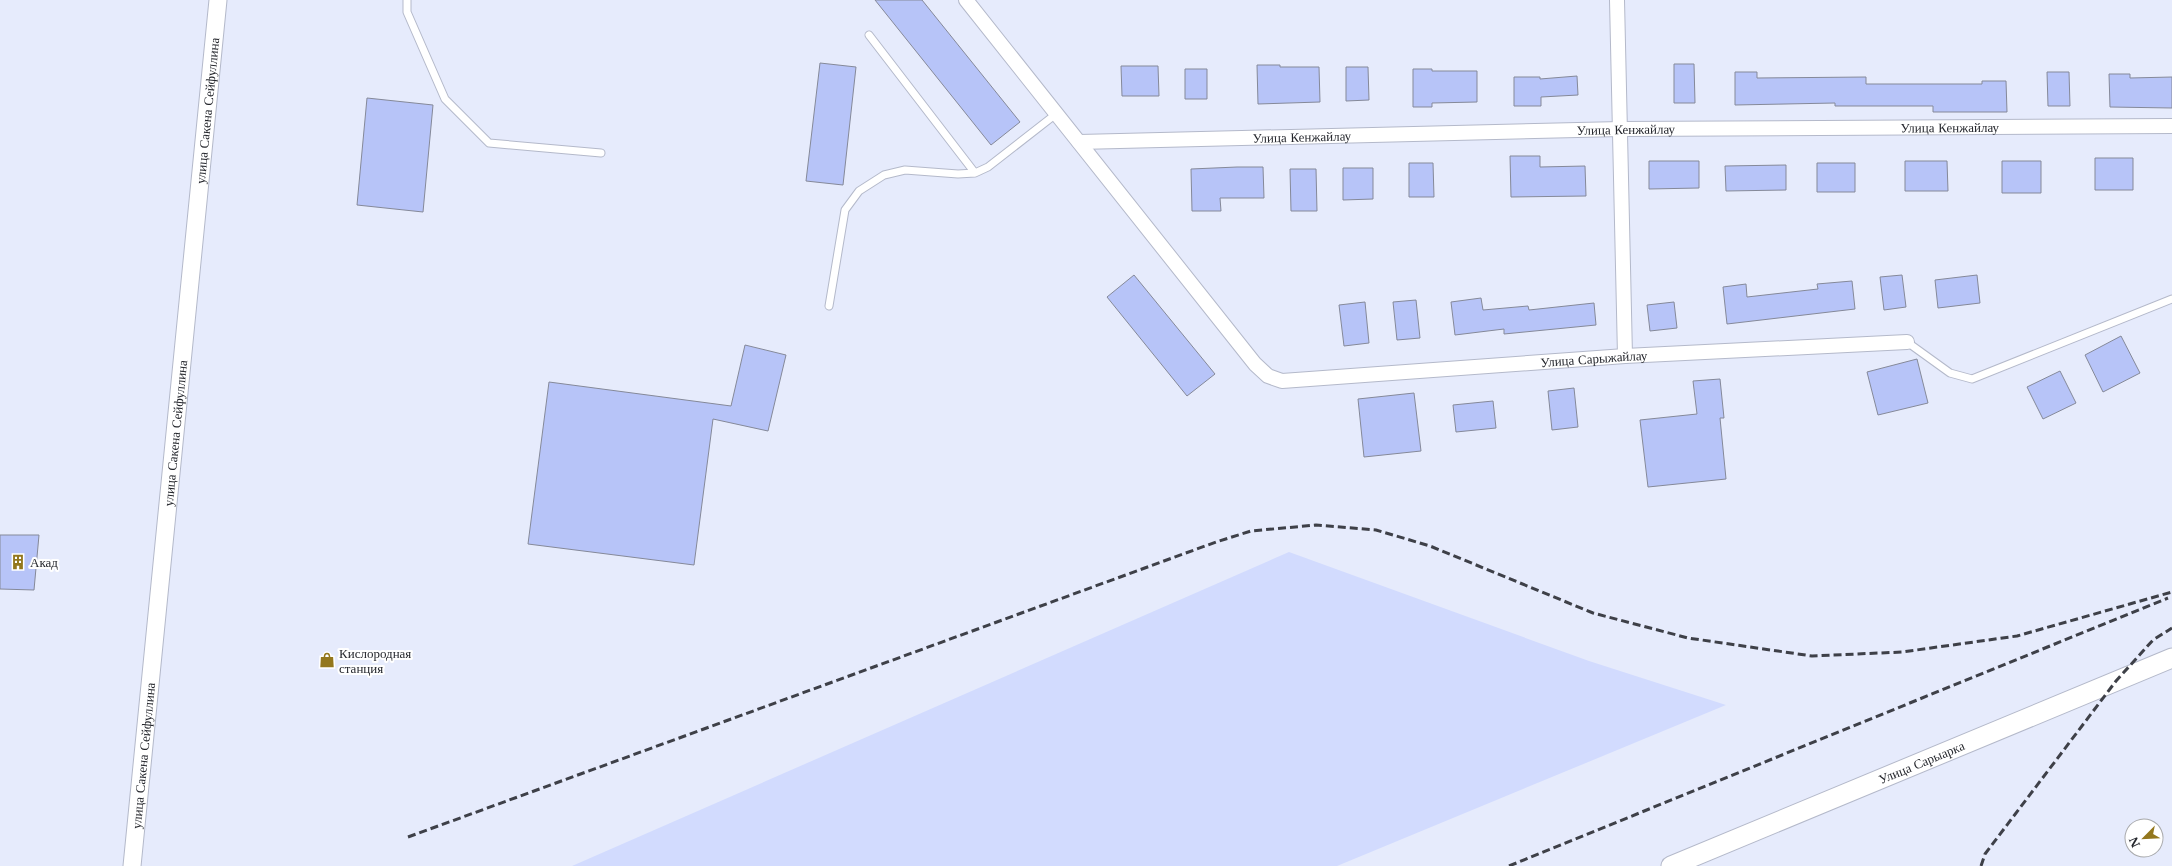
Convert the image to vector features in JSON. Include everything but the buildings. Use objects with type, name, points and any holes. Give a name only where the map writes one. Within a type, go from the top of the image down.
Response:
[{"type":"main road","name":"Улица Сарыарка","points":[[1671,866],[2172,658]]},
{"type":"street","name":"улица Сакена Сейфуллина","points":[[132,866],[218,0]]},
{"type":"street","points":[[966,0],[1079,142]]},
{"type":"street","points":[[1617,0],[1625,356]]},
{"type":"street","name":"Улица Кенжайлау","points":[[1079,142],[1621,129],[2172,126]]},
{"type":"street","name":"Улица Сарыжайлау","points":[[1079,142],[1255,364],[1268,376],[1282,381],[1625,356],[1907,342]]},
{"type":"lane","points":[[407,0],[407,12],[445,99],[489,143],[601,153]]},
{"type":"lane","points":[[869,35],[975,173]]},
{"type":"lane","points":[[829,306],[845,210],[859,191],[884,175],[905,170],[958,174],[975,173],[988,167],[1056,114]]},
{"type":"lane","points":[[1907,342],[1950,373],[1972,379],[2172,299]]},
{"type":"shaded area","points":[[1289,552],[1589,661],[1726,705],[1337,866],[572,866]]},
{"type":"railway","points":[[408,837],[1216,542],[1251,531],[1316,525],[1376,530],[1430,546],[1593,613],[1688,638],[1812,656],[1902,652],[2017,636],[2172,592]]},
{"type":"railway","points":[[1509,866],[2168,598]]},
{"type":"railway","points":[[1981,866],[1985,854],[2116,681],[2153,640],[2172,628]]},
{"type":"place","name":"Акад","points":[[18,562]]},
{"type":"place","name":"Кислородная станция","points":[[327,660]]}]
